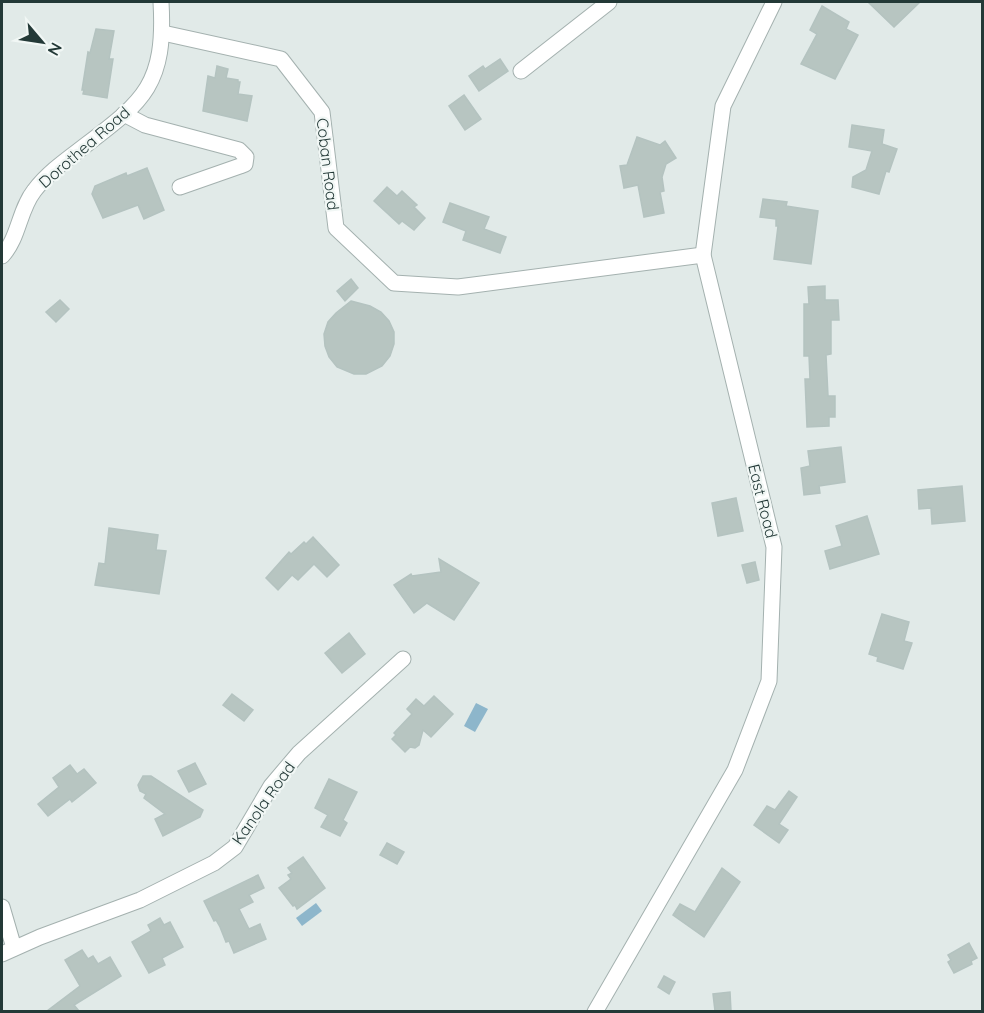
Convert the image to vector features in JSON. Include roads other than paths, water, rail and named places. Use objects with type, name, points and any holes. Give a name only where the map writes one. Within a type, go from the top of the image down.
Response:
[{"type":"street","name":"Dorothea Road","points":[[2,256],[12,241],[32,192],[56,168],[124,114],[140,98],[151,81],[158,64],[163,33],[161,2]]},
{"type":"street","points":[[521,71],[609,2]]},
{"type":"street","name":"East Road","points":[[595,1011],[735,770],[769,681],[774,547],[703,255],[723,106],[774,2]]},
{"type":"street","name":"Coban Road","points":[[163,33],[281,59],[322,112],[336,228],[394,283],[458,287],[703,255]]},
{"type":"street","points":[[124,114],[145,126],[239,150],[246,157],[245,164],[180,187]]},
{"type":"street","name":"Kanola Road","points":[[8,951],[60,928],[140,900],[214,863],[235,847],[271,786],[299,753],[403,659]]},
{"type":"street","points":[[2,907],[8,951]]},
{"type":"water","points":[[476,703],[488,709],[475,732],[464,726]]},
{"type":"water","points":[[316,903],[322,911],[302,926],[296,918]]}]
